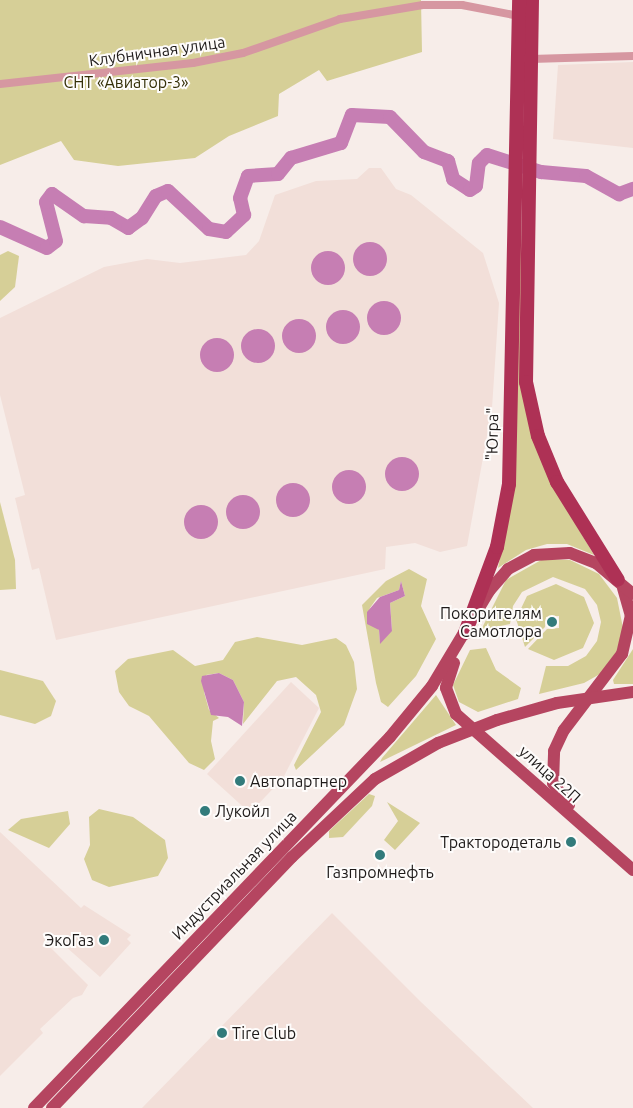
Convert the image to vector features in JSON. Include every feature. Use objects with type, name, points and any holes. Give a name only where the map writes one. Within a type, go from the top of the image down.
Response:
[{"type":"highway","points":[[519,0],[518,16],[525,133]]},
{"type":"highway","points":[[532,0],[531,59],[525,133],[523,193],[524,341],[532,415],[567,502],[618,580]]},
{"type":"highway","name":"\"Югра\"","points":[[465,633],[497,547],[508,497],[523,193]]},
{"type":"main road","points":[[633,594],[618,580],[579,556],[543,552],[508,569],[482,602],[465,633],[446,688],[451,707],[472,728],[592,695],[633,692]]},
{"type":"main road","points":[[592,695],[616,663],[629,634],[630,604],[618,580]]},
{"type":"main road","name":"Индустриальная улица","points":[[34,1108],[390,737],[426,694],[465,633]]},
{"type":"main road","name":"улица 22П","points":[[592,695],[561,735],[551,771],[563,799],[606,845]]},
{"type":"main road","name":"Индустриальная улица","points":[[52,1108],[354,796],[400,763],[472,728]]},
{"type":"main road","name":"улица 22П","points":[[472,728],[633,870]]},
{"type":"street","name":"Клубничная улица","points":[[0,84],[193,63],[243,53],[340,20],[424,5],[462,5],[518,16]]},
{"type":"street","points":[[531,59],[633,56]]},
{"type":"shaded area","points":[[633,62],[633,148],[553,139],[558,65]]},
{"type":"shaded area","points":[[369,168],[381,168],[396,189],[411,195],[483,253],[499,303],[492,408],[467,546],[440,552],[415,543],[386,547],[385,569],[56,640],[39,568],[32,570],[15,498],[25,495],[0,395],[0,318],[104,267],[147,259],[180,263],[246,255],[259,241],[275,195],[316,181],[357,179]]},
{"type":"shaded area","points":[[370,242],[377,243],[382,247],[386,252],[386,266],[382,271],[377,275],[370,276],[363,275],[358,271],[354,266],[353,259],[354,252],[358,247],[363,243]]},
{"type":"shaded area","points":[[328,251],[335,252],[340,256],[344,261],[344,275],[340,280],[335,284],[328,285],[321,284],[316,280],[312,275],[311,268],[312,261],[316,256],[321,252]]},
{"type":"shaded area","points":[[384,301],[391,302],[396,306],[400,311],[400,325],[396,330],[391,334],[384,335],[377,334],[372,330],[368,325],[367,318],[368,311],[372,306],[377,302]]},
{"type":"shaded area","points":[[343,310],[350,311],[355,315],[359,320],[359,334],[355,339],[350,343],[343,344],[336,343],[331,339],[327,334],[326,327],[327,320],[331,315],[336,311]]},
{"type":"shaded area","points":[[299,319],[306,320],[311,324],[315,329],[315,343],[311,348],[306,352],[299,353],[292,352],[287,348],[283,343],[282,336],[283,329],[287,324],[292,320]]},
{"type":"shaded area","points":[[258,329],[265,330],[270,334],[274,339],[274,353],[270,358],[265,362],[258,363],[251,362],[246,358],[242,353],[241,346],[242,339],[246,334],[251,330]]},
{"type":"shaded area","points":[[217,338],[224,339],[229,343],[233,348],[233,362],[229,367],[224,371],[217,372],[210,371],[205,367],[201,362],[200,355],[201,348],[205,343],[210,339]]},
{"type":"shaded area","points":[[402,457],[414,462],[419,474],[414,486],[402,491],[390,486],[385,474],[390,462]]},
{"type":"shaded area","points":[[349,470],[361,475],[366,487],[361,499],[349,504],[337,499],[332,487],[337,475]]},
{"type":"shaded area","points":[[293,483],[305,488],[310,500],[305,512],[293,517],[281,512],[276,500],[281,488]]},
{"type":"shaded area","points":[[243,495],[255,500],[260,512],[255,524],[243,529],[231,524],[226,512],[231,500]]},
{"type":"shaded area","points":[[201,505],[213,510],[218,522],[213,534],[201,539],[189,534],[184,522],[189,510]]},
{"type":"shaded area","points":[[401,581],[405,596],[390,603],[392,631],[380,644],[379,630],[367,624],[367,612],[380,597],[399,590]]},
{"type":"shaded area","points":[[219,673],[233,680],[244,702],[242,726],[228,717],[211,715],[201,681],[202,676]]},
{"type":"shaded area","points":[[291,682],[319,708],[283,778],[250,813],[207,774]]},
{"type":"shaded area","points":[[0,832],[81,908],[84,905],[131,935],[127,939],[131,943],[100,977],[56,938],[49,946],[88,985],[82,995],[73,998],[40,1029],[43,1033],[0,1076]]},
{"type":"shaded area","points":[[332,913],[421,1002],[533,1108],[142,1108]]},
{"type":"green space","name":"СНТ «Авиатор-3»","points":[[0,0],[421,0],[422,52],[327,81],[319,70],[279,94],[278,116],[229,136],[195,158],[118,166],[74,160],[61,141],[0,165]]},
{"type":"green space","points":[[521,195],[523,398],[553,486],[594,555],[567,544],[547,544],[526,550],[498,568],[514,488]]},
{"type":"green space","points":[[8,251],[19,256],[15,287],[0,301],[0,255]]},
{"type":"green space","points":[[0,502],[15,560],[16,589],[0,590]]},
{"type":"green space","points":[[543,559],[570,560],[599,574],[617,598],[623,628],[617,651],[600,674],[584,683],[539,694],[546,666],[568,666],[586,656],[597,641],[601,622],[597,605],[585,589],[553,577],[522,592],[513,606],[510,624],[481,630],[506,580]]},
{"type":"green space","points":[[409,569],[427,579],[421,606],[436,639],[416,676],[388,707],[381,702],[376,683],[362,605],[386,581]],"holes":[[[401,581],[405,596],[390,603],[392,630],[380,643],[379,630],[367,619],[370,608],[377,598],[399,590]]]},
{"type":"green space","points":[[556,584],[584,597],[594,623],[583,648],[554,660],[528,649],[547,629],[559,628],[559,616],[546,617],[545,627],[525,647],[516,619],[527,596]]},
{"type":"green space","points":[[257,637],[302,645],[336,638],[346,645],[354,662],[357,689],[344,725],[296,770],[294,765],[321,712],[316,695],[296,677],[277,681],[243,724],[244,702],[233,680],[219,673],[206,675],[204,692],[209,710],[219,718],[213,721],[211,741],[215,759],[204,770],[189,763],[149,716],[129,706],[119,692],[115,671],[128,659],[173,650],[195,666],[223,660],[235,642]]},
{"type":"green space","points":[[486,648],[496,670],[521,688],[518,699],[478,712],[459,702],[453,685],[470,650]]},
{"type":"green space","points":[[633,649],[633,684],[614,684],[613,680]]},
{"type":"green space","points":[[0,670],[43,681],[56,701],[51,716],[35,724],[0,715]]},
{"type":"green space","points":[[436,695],[456,725],[380,762],[382,758]]},
{"type":"green space","points":[[369,794],[375,796],[372,806],[343,837],[329,838],[329,831]]},
{"type":"green space","points":[[387,802],[420,823],[395,850],[384,840],[398,821]]},
{"type":"green space","points":[[99,809],[133,817],[165,840],[168,858],[158,876],[109,887],[92,880],[84,859],[90,845],[89,817]]},
{"type":"green space","points":[[68,811],[70,824],[49,848],[8,830],[21,819]]},
{"type":"waterway","points":[[0,227],[47,248],[56,241],[46,202],[52,194],[84,216],[111,218],[128,228],[142,218],[156,196],[168,191],[209,229],[226,232],[244,215],[240,198],[248,176],[278,174],[291,158],[341,143],[352,115],[390,117],[424,152],[448,161],[453,179],[470,190],[476,186],[479,163],[487,155],[541,172],[586,176],[619,194],[633,189]]},
{"type":"place","name":"Покорителям Самотлора","points":[[552,622]]},
{"type":"place","name":"Автопартнер","points":[[240,781]]},
{"type":"place","name":"Лукойл","points":[[205,811]]},
{"type":"place","name":"Трактородеталь","points":[[571,842]]},
{"type":"place","name":"Газпромнефть","points":[[380,855]]},
{"type":"place","name":"ЭкоГаз","points":[[104,940]]},
{"type":"place","name":"Tire Club","points":[[222,1033]]}]
